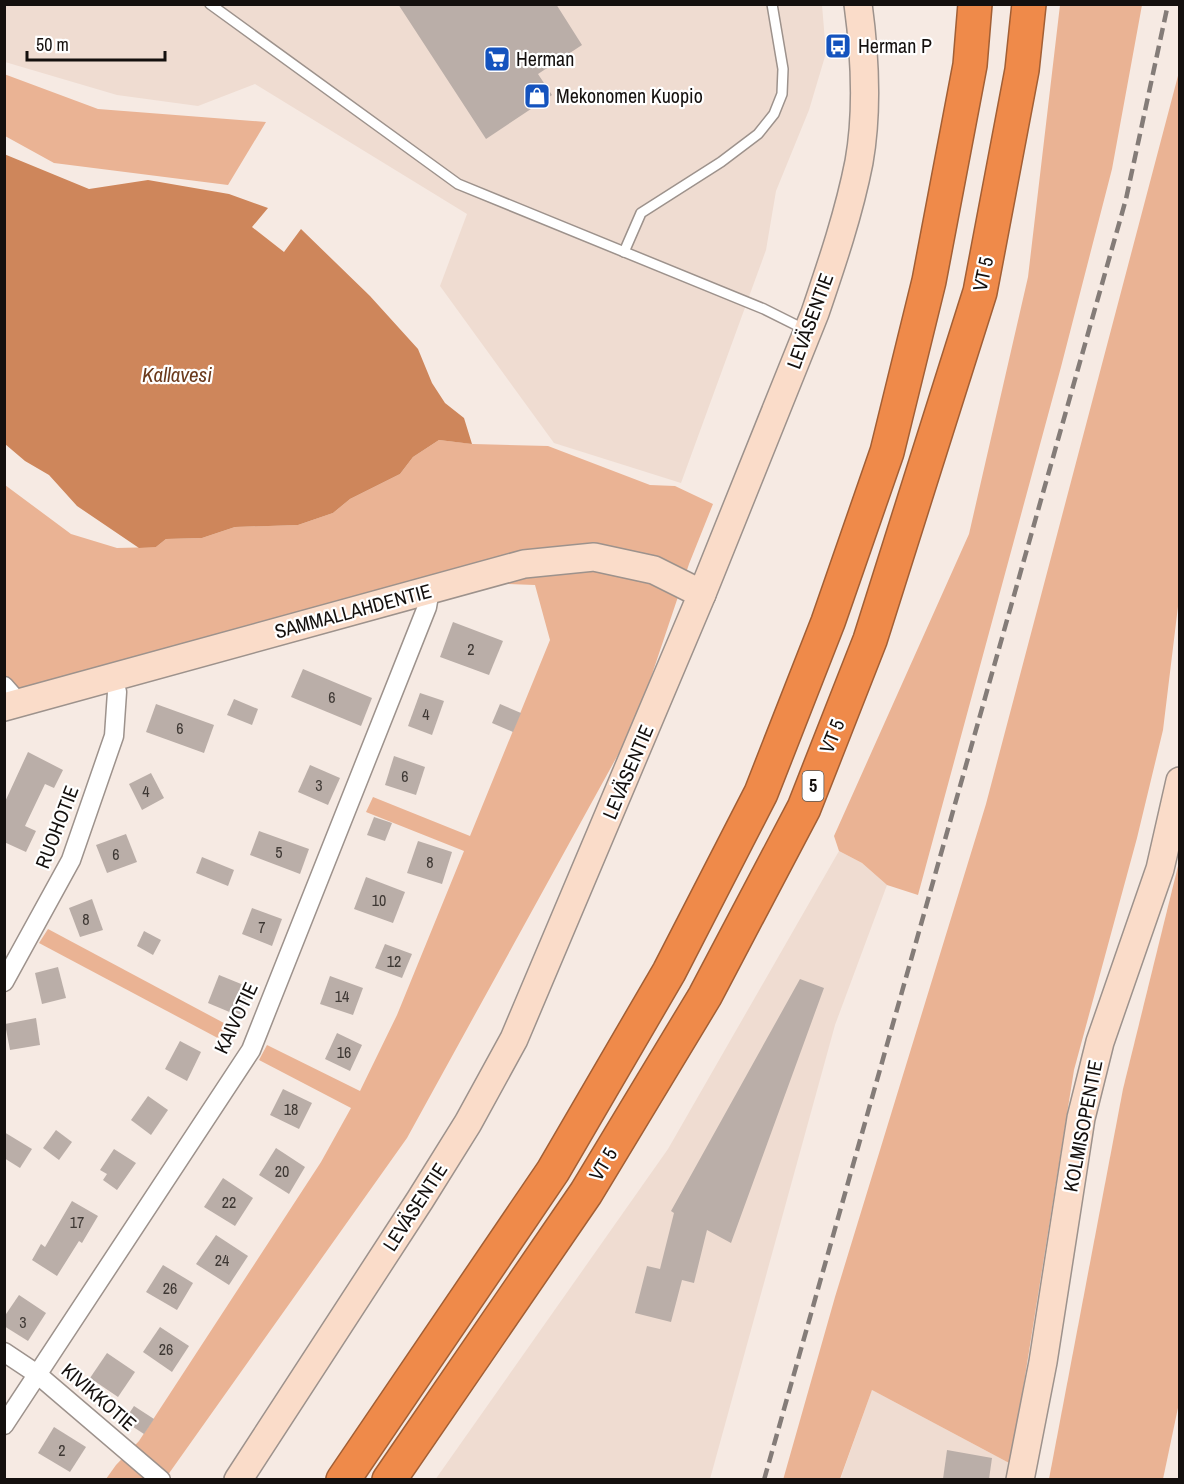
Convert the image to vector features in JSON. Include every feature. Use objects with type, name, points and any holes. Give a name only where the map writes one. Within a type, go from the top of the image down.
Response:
[{"type":"highway","name":"VT 5","points":[[343,1479],[553,1171],[669,972],[761,793],[828,622],[887,452],[929,281],[970,65],[975,4]]},
{"type":"highway","name":"VT 5","points":[[389,1479],[586,1192],[705,996],[804,808],[870,640],[980,292],[1022,70],[1029,4]]},
{"type":"main road","name":"LEVÄSENTIE","points":[[238,1479],[426,1190],[468,1123],[514,1039],[702,594],[808,331],[843,228],[859,160],[863,114],[863,64],[858,4]]},
{"type":"main road","name":"SAMMALLAHDENTIE","points":[[9,699],[114,677],[524,564],[594,557],[654,570],[702,594]]},
{"type":"main road","name":"KOLMISOPENTIE","points":[[1020,1479],[1043,1362],[1082,1118],[1101,1042],[1160,869],[1179,781]]},
{"type":"street","name":"KAIVOTIE","points":[[4,1425],[251,1050],[427,607],[430,590]]},
{"type":"street","name":"RUOHOTIE","points":[[4,982],[71,860],[114,736],[117,692],[114,677]]},
{"type":"street","name":"KIVIKKOTIE","points":[[4,1352],[37,1374],[161,1479]]},
{"type":"lane","points":[[210,4],[458,184],[764,309],[808,331]]},
{"type":"lane","points":[[624,252],[641,213],[721,162],[758,134],[774,114],[782,94],[783,69],[772,4]]},
{"type":"shaded area","points":[[4,5],[822,5],[826,53],[809,110],[776,191],[766,250],[681,483],[554,443],[440,286],[467,214],[255,84],[198,106],[117,95],[5,62]]},
{"type":"shaded area","points":[[1060,5],[1142,5],[1112,169],[1061,367],[918,895],[887,885],[862,863],[839,851],[834,836],[969,534],[1028,277]]},
{"type":"shaded area","points":[[1179,72],[1180,590],[1163,730],[1137,838],[1074,1070],[1011,1464],[872,1390],[840,1479],[783,1480],[835,1297],[986,804]]},
{"type":"shaded area","points":[[4,74],[98,109],[266,122],[228,185],[54,163],[5,136]]},
{"type":"shaded area","points":[[439,440],[473,444],[548,446],[650,485],[675,486],[713,504],[689,564],[636,722],[407,1138],[165,1479],[106,1479],[139,1441],[321,1162],[351,1108],[259,1060],[267,1045],[360,1091],[397,1015],[464,851],[366,812],[373,797],[470,836],[550,640],[535,585],[424,581],[18,698],[5,680],[5,485],[71,534],[117,548],[156,547],[166,539],[202,538],[235,527],[298,525],[333,513],[350,499],[400,474],[413,457]]},
{"type":"shaded area","points":[[839,851],[862,863],[887,885],[835,1025],[710,1479],[435,1480],[668,1149]]},
{"type":"shaded area","points":[[1179,862],[1179,1403],[1163,1479],[1049,1479],[1123,1089]]},
{"type":"shaded area","points":[[48,929],[237,1030],[229,1044],[39,943]]},
{"type":"shaded area","points":[[872,1390],[1011,1464],[1007,1479],[840,1480]]},
{"type":"water","name":"Kallavesi","points":[[4,154],[89,189],[148,180],[229,194],[268,208],[252,227],[284,252],[301,229],[370,296],[418,349],[432,383],[445,403],[464,418],[472,444],[439,440],[413,457],[400,474],[350,499],[333,513],[298,525],[235,527],[202,538],[166,539],[156,547],[139,548],[77,506],[49,475],[25,461],[5,444]]},
{"type":"building","name":"Herman","points":[[398,4],[556,4],[582,45],[538,74],[552,95],[486,139]]},
{"type":"building","points":[[453,622],[503,641],[489,675],[440,657]]},
{"type":"building","points":[[303,669],[372,698],[361,726],[291,697]]},
{"type":"building","points":[[420,693],[444,701],[432,735],[408,726]]},
{"type":"building","points":[[234,699],[258,709],[252,725],[227,715]]},
{"type":"building","points":[[156,704],[214,725],[204,753],[146,732]]},
{"type":"building","points":[[500,704],[521,713],[513,732],[492,723]]},
{"type":"building","points":[[28,752],[63,770],[54,788],[45,784],[25,826],[36,831],[26,852],[4,842],[4,804]]},
{"type":"building","points":[[394,756],[425,767],[416,795],[385,785]]},
{"type":"building","points":[[310,765],[340,778],[328,805],[298,792]]},
{"type":"building","points":[[151,773],[164,798],[142,810],[129,784]]},
{"type":"building","points":[[374,817],[392,823],[385,841],[367,835]]},
{"type":"building","points":[[259,831],[309,849],[300,874],[250,855]]},
{"type":"building","points":[[126,834],[137,862],[107,873],[96,845]]},
{"type":"building","points":[[418,841],[452,852],[442,884],[407,873]]},
{"type":"building","points":[[202,857],[234,870],[228,886],[196,873]]},
{"type":"building","points":[[366,877],[405,892],[393,923],[354,909]]},
{"type":"building","points":[[92,899],[103,930],[80,937],[69,908]]},
{"type":"building","points":[[252,908],[282,919],[272,946],[242,934]]},
{"type":"building","points":[[144,931],[161,940],[153,955],[137,946]]},
{"type":"building","points":[[385,944],[412,954],[402,978],[375,968]]},
{"type":"building","points":[[58,967],[66,998],[42,1004],[35,973]]},
{"type":"building","points":[[219,975],[251,988],[239,1016],[208,1003]]},
{"type":"building","points":[[330,976],[363,988],[353,1015],[320,1004]]},
{"type":"building","points":[[800,979],[824,988],[731,1243],[707,1230],[694,1283],[682,1280],[671,1322],[635,1313],[647,1266],[660,1269],[674,1213],[671,1211]]},
{"type":"building","points":[[36,1018],[40,1045],[10,1050],[5,1024]]},
{"type":"building","points":[[337,1033],[362,1045],[350,1071],[325,1059]]},
{"type":"building","points":[[180,1041],[201,1052],[187,1081],[165,1069]]},
{"type":"building","points":[[283,1089],[312,1103],[299,1129],[270,1115]]},
{"type":"building","points":[[148,1096],[168,1110],[151,1135],[131,1120]]},
{"type":"building","points":[[56,1130],[72,1142],[59,1160],[43,1148]]},
{"type":"building","points":[[4,1132],[32,1149],[20,1168],[4,1158]]},
{"type":"building","points":[[276,1148],[305,1167],[289,1194],[259,1175]]},
{"type":"building","points":[[114,1149],[136,1163],[117,1190],[103,1180],[107,1174],[100,1170]]},
{"type":"building","points":[[223,1178],[253,1198],[235,1226],[204,1207]]},
{"type":"building","points":[[72,1201],[98,1216],[82,1243],[79,1241],[57,1276],[32,1260],[41,1244],[45,1247]]},
{"type":"building","points":[[216,1235],[248,1256],[229,1285],[196,1264]]},
{"type":"building","points":[[163,1265],[193,1283],[177,1310],[146,1292]]},
{"type":"building","points":[[19,1295],[46,1313],[28,1341],[4,1326],[4,1317]]},
{"type":"building","points":[[160,1327],[189,1346],[172,1372],[143,1352]]},
{"type":"building","points":[[107,1353],[135,1372],[118,1397],[90,1378]]},
{"type":"building","points":[[134,1406],[154,1419],[144,1434],[124,1421]]},
{"type":"building","points":[[54,1427],[86,1447],[70,1472],[38,1453]]},
{"type":"building","points":[[947,1450],[992,1458],[989,1479],[943,1479]]},
{"type":"railway","points":[[764,1480],[1126,199],[1168,4]]},
{"type":"place","name":"Herman P","points":[[838,46]]},
{"type":"place","name":"Herman","points":[[497,59]]},
{"type":"place","name":"Mekonomen Kuopio","points":[[537,96]]}]
